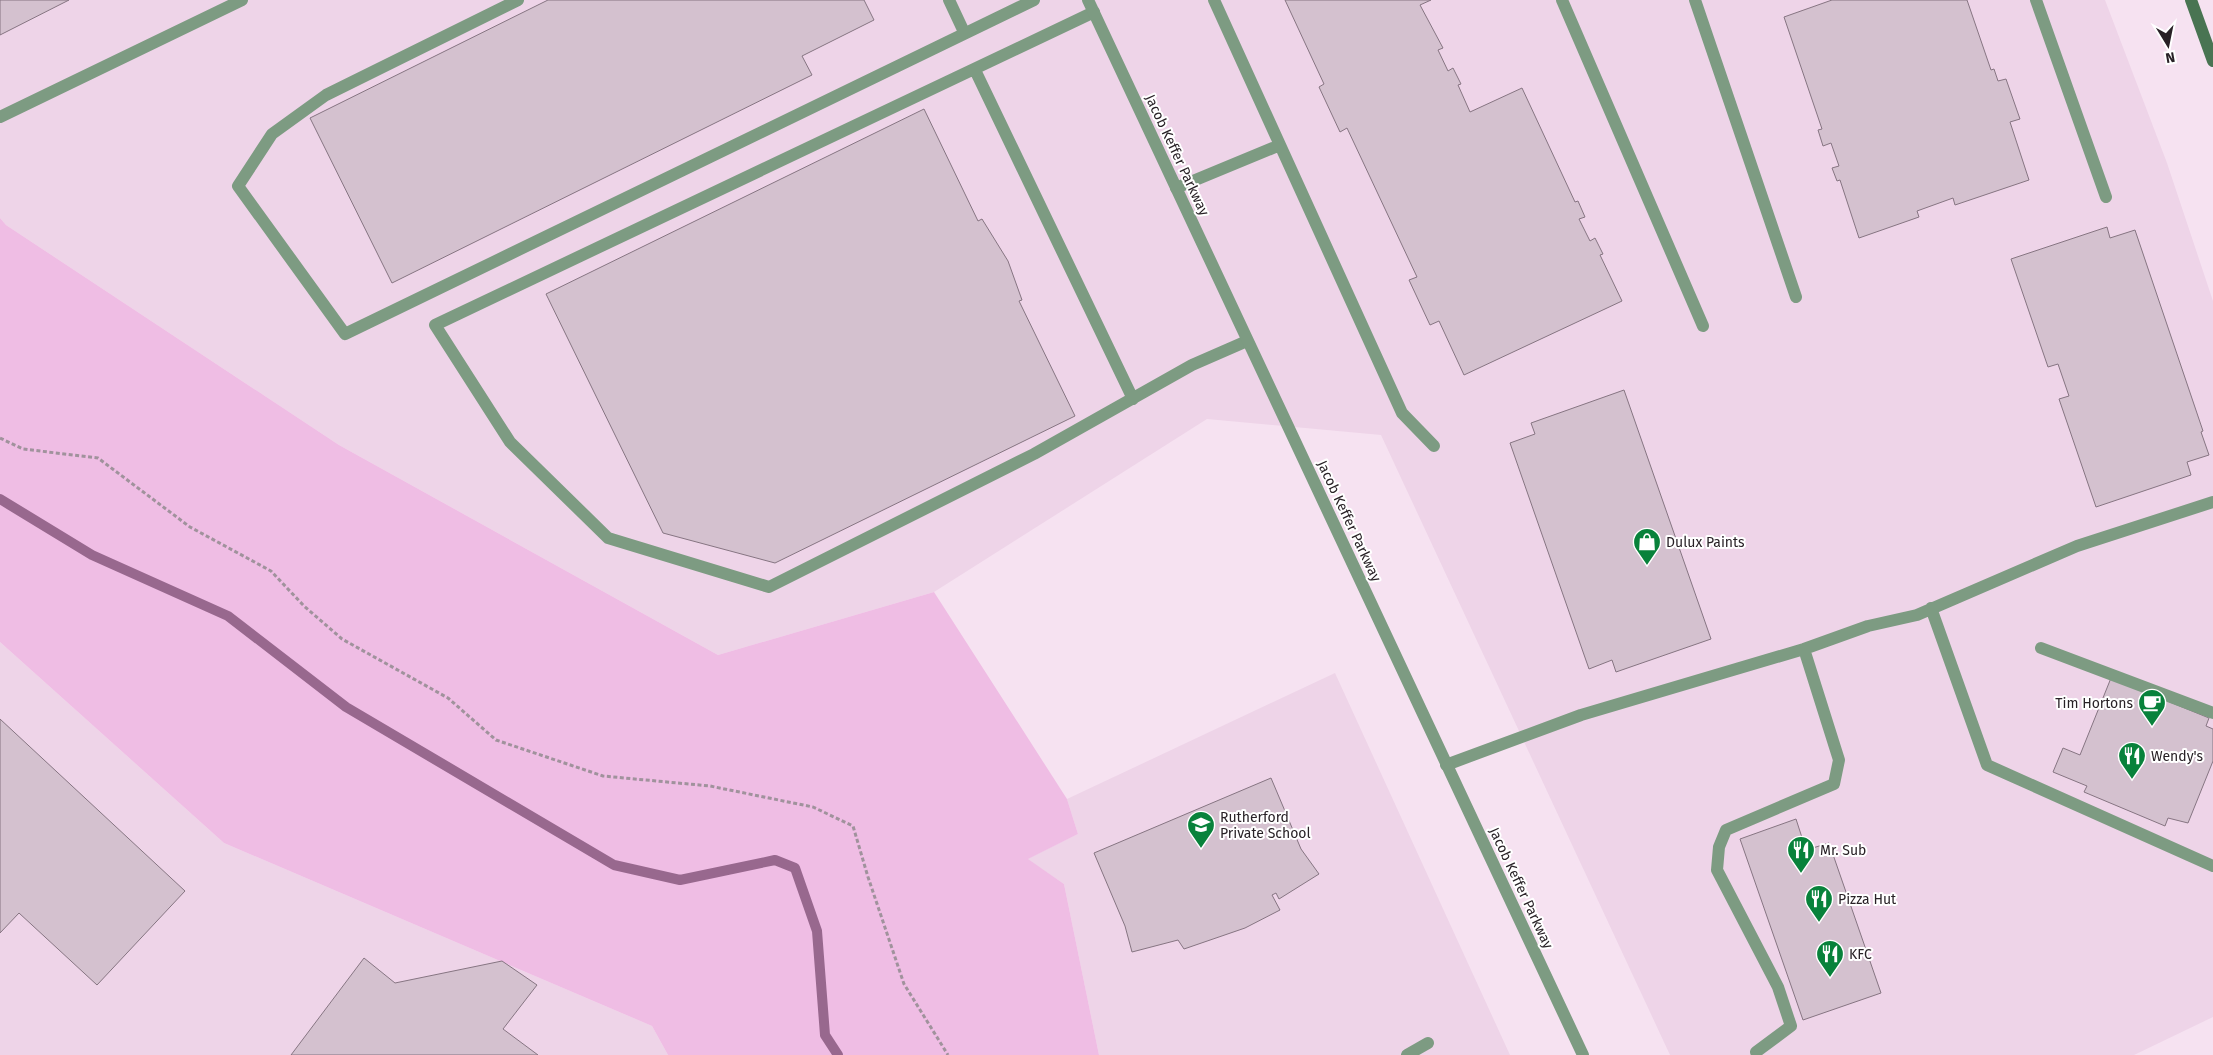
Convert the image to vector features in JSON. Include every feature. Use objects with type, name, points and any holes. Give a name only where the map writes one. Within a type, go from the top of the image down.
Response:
[{"type":"main road","points":[[2191,0],[2213,61]]},
{"type":"street","points":[[0,117],[242,0]]},
{"type":"street","points":[[518,0],[326,95],[272,134],[238,186],[345,334],[964,32],[1034,0]]},
{"type":"street","points":[[949,0],[964,32]]},
{"type":"street","name":"Jacob Keffer Parkway","points":[[1088,0],[1583,1055]]},
{"type":"street","points":[[1214,0],[1402,412],[1434,446]]},
{"type":"street","points":[[1562,0],[1703,326]]},
{"type":"street","points":[[1695,0],[1796,297]]},
{"type":"street","points":[[2036,0],[2106,197]]},
{"type":"street","points":[[1094,12],[435,325],[510,442],[608,538],[769,587],[1034,454],[1192,365],[1248,341]]},
{"type":"street","points":[[975,70],[1133,398]]},
{"type":"street","points":[[1176,188],[1280,146]]},
{"type":"street","points":[[1446,765],[1581,715],[1804,648],[1868,626],[1917,615],[2077,546],[2213,502]]},
{"type":"street","points":[[1931,608],[1987,765],[2213,866]]},
{"type":"street","points":[[1756,1052],[1791,1026],[1778,987],[1717,870],[1719,847],[1726,830],[1834,784],[1839,760],[1804,648]]},
{"type":"street","points":[[2042,648],[2213,713]]},
{"type":"street","points":[[1407,1055],[1428,1043]]},
{"type":"path","points":[[0,438],[23,449],[98,458],[190,527],[271,571],[304,606],[342,639],[448,698],[496,740],[602,776],[710,786],[813,806],[853,826],[904,984],[948,1055]]},
{"type":"shaded area","points":[[0,0],[2105,0],[2167,163],[2213,301],[2213,1017],[2134,1055],[1670,1055],[1381,435],[1207,419],[934,592],[718,655],[339,445],[6,225],[0,218]]},
{"type":"shaded area","points":[[0,218],[6,225],[339,445],[718,655],[934,592],[1067,799],[1078,834],[1028,859],[1064,884],[1099,1055],[668,1055],[652,1026],[224,843],[0,642]]},
{"type":"shaded area","points":[[0,642],[224,843],[652,1026],[668,1055],[0,1055]]},
{"type":"shaded area","points":[[1335,673],[1510,1055],[1099,1055],[1064,884],[1027,859],[1078,834],[1067,799]]},
{"type":"building","points":[[0,0],[69,0],[0,35]]},
{"type":"building","points":[[548,0],[864,0],[874,20],[802,56],[812,75],[392,283],[310,118]]},
{"type":"building","points":[[1285,0],[1431,0],[1420,5],[1443,48],[1438,50],[1448,71],[1453,68],[1461,84],[1458,85],[1470,112],[1522,88],[1575,202],[1578,201],[1585,217],[1579,219],[1590,241],[1595,238],[1603,254],[1600,255],[1622,301],[1464,375],[1439,321],[1430,325],[1409,280],[1417,277],[1347,128],[1340,132],[1319,87],[1324,84]]},
{"type":"building","points":[[1832,0],[1967,0],[1991,70],[1994,69],[1998,81],[2006,79],[2020,119],[2010,122],[2029,180],[1955,205],[1953,198],[1917,211],[1919,217],[1859,238],[1840,180],[1837,181],[1832,168],[1839,166],[1831,143],[1823,146],[1818,130],[1822,129],[1784,17]]},
{"type":"building","points":[[924,109],[978,221],[982,219],[1008,261],[1022,300],[1019,301],[1075,416],[775,563],[663,533],[546,294]]},
{"type":"building","points":[[2107,227],[2110,238],[2135,230],[2203,431],[2201,432],[2209,455],[2187,462],[2191,475],[2096,507],[2059,399],[2069,396],[2058,364],[2048,367],[2011,259]]},
{"type":"building","points":[[1624,390],[1711,639],[1616,672],[1612,660],[1589,669],[1510,443],[1535,434],[1531,423]]},
{"type":"building","points":[[2111,678],[2209,718],[2206,726],[2213,729],[2213,761],[2188,823],[2168,818],[2165,826],[2084,792],[2087,786],[2053,772],[2063,748],[2080,755]]},
{"type":"building","points":[[0,719],[185,891],[97,985],[19,913],[0,933]]},
{"type":"building","points":[[1271,778],[1301,849],[1319,874],[1279,899],[1276,893],[1272,895],[1280,910],[1245,928],[1184,949],[1178,940],[1132,952],[1125,926],[1094,853]]},
{"type":"building","points":[[1796,819],[1806,850],[1829,843],[1881,993],[1803,1020],[1740,839]]},
{"type":"building","points":[[364,958],[395,983],[502,961],[537,985],[503,1029],[538,1055],[291,1055]]},
{"type":"waterway","points":[[0,499],[92,555],[228,616],[346,707],[614,865],[680,880],[775,860],[795,868],[817,931],[825,1035],[838,1055]]},
{"type":"place","name":"Dulux Paints","points":[[1647,566]]},
{"type":"place","name":"Tim Hortons","points":[[2152,727]]},
{"type":"place","name":"Wendy's","points":[[2132,780]]},
{"type":"place","name":"Rutherford Private School","points":[[1201,849]]},
{"type":"place","name":"Mr. Sub","points":[[1801,874]]},
{"type":"place","name":"Pizza Hut","points":[[1819,923]]},
{"type":"place","name":"KFC","points":[[1830,978]]}]
